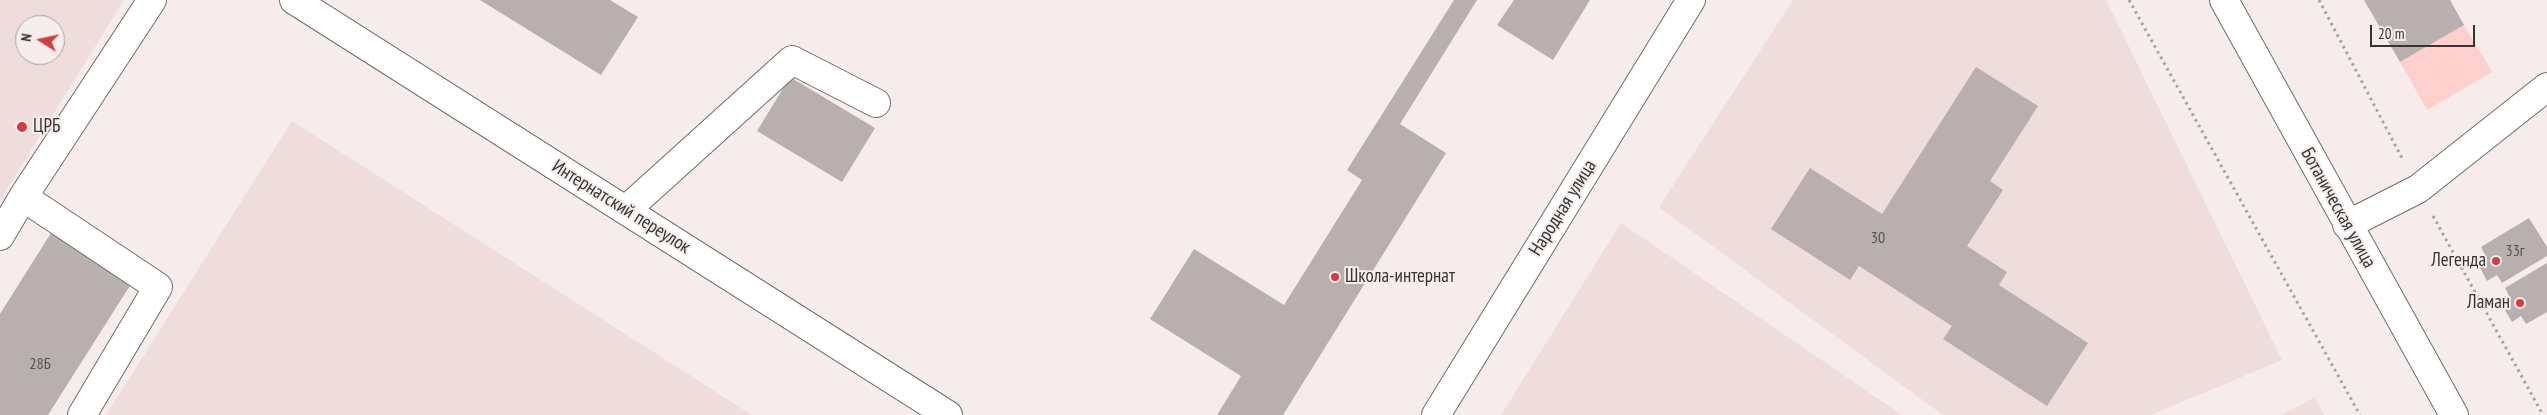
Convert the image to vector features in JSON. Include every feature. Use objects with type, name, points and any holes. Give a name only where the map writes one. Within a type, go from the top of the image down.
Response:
[{"type":"street","points":[[0,236],[23,197],[152,0]]},
{"type":"street","name":"Народная улица","points":[[1436,415],[1691,0]]},
{"type":"street","name":"Ботаническая улица","points":[[2224,0],[2454,415]]},
{"type":"street","name":"Интернатский переулок","points":[[298,1],[948,415]]},
{"type":"street","points":[[626,210],[792,60],[876,104]]},
{"type":"street","points":[[2347,225],[2418,188],[2547,87]]},
{"type":"street","points":[[23,197],[158,287],[82,415]]},
{"type":"path","points":[[2129,0],[2360,415]]},
{"type":"shaded area","name":"ЦРБ","points":[[0,0],[124,0],[0,200]]},
{"type":"shaded area","points":[[1793,0],[2106,0],[2282,360],[2151,415],[1943,415],[1659,207]]},
{"type":"shaded area","points":[[2464,25],[2492,72],[2427,110],[2400,62]]},
{"type":"shaded area","points":[[292,121],[752,415],[106,415]]},
{"type":"shaded area","points":[[1621,223],[1902,415],[1501,415]]},
{"type":"shaded area","points":[[2315,397],[2324,415],[2281,415]]},
{"type":"building","points":[[480,0],[610,0],[638,17],[601,75]]},
{"type":"building","name":"Школа-интернат","points":[[1454,0],[1477,0],[1400,124],[1446,153],[1283,415],[1217,415],[1241,376],[1150,319],[1194,249],[1284,305],[1362,180],[1347,170]]},
{"type":"building","points":[[1514,0],[1590,0],[1553,60],[1497,25]]},
{"type":"building","points":[[2364,0],[2450,0],[2464,25],[2400,62]]},
{"type":"building","points":[[1976,67],[2038,106],[1990,181],[2003,190],[1967,246],[2007,272],[1999,285],[2088,343],[2047,406],[1943,339],[1952,326],[1859,266],[1850,280],[1771,229],[1810,168],[1882,214]]},
{"type":"building","points":[[790,77],[875,128],[842,182],[757,131]]},
{"type":"building","points":[[2529,218],[2547,247],[2547,256],[2502,283],[2497,275],[2487,281],[2476,260],[2485,255],[2481,247]]},
{"type":"building","points":[[51,233],[131,284],[48,415],[0,415],[0,314]]},
{"type":"building","points":[[2547,263],[2547,312],[2526,324],[2521,316],[2512,322],[2500,302],[2509,296],[2505,288]]},
{"type":"place","name":"ЦРБ","points":[[22,127]]},
{"type":"place","name":"Легенда","points":[[2496,261]]},
{"type":"place","name":"Школа-интернат","points":[[1335,277]]},
{"type":"place","name":"Ламан","points":[[2520,303]]}]
